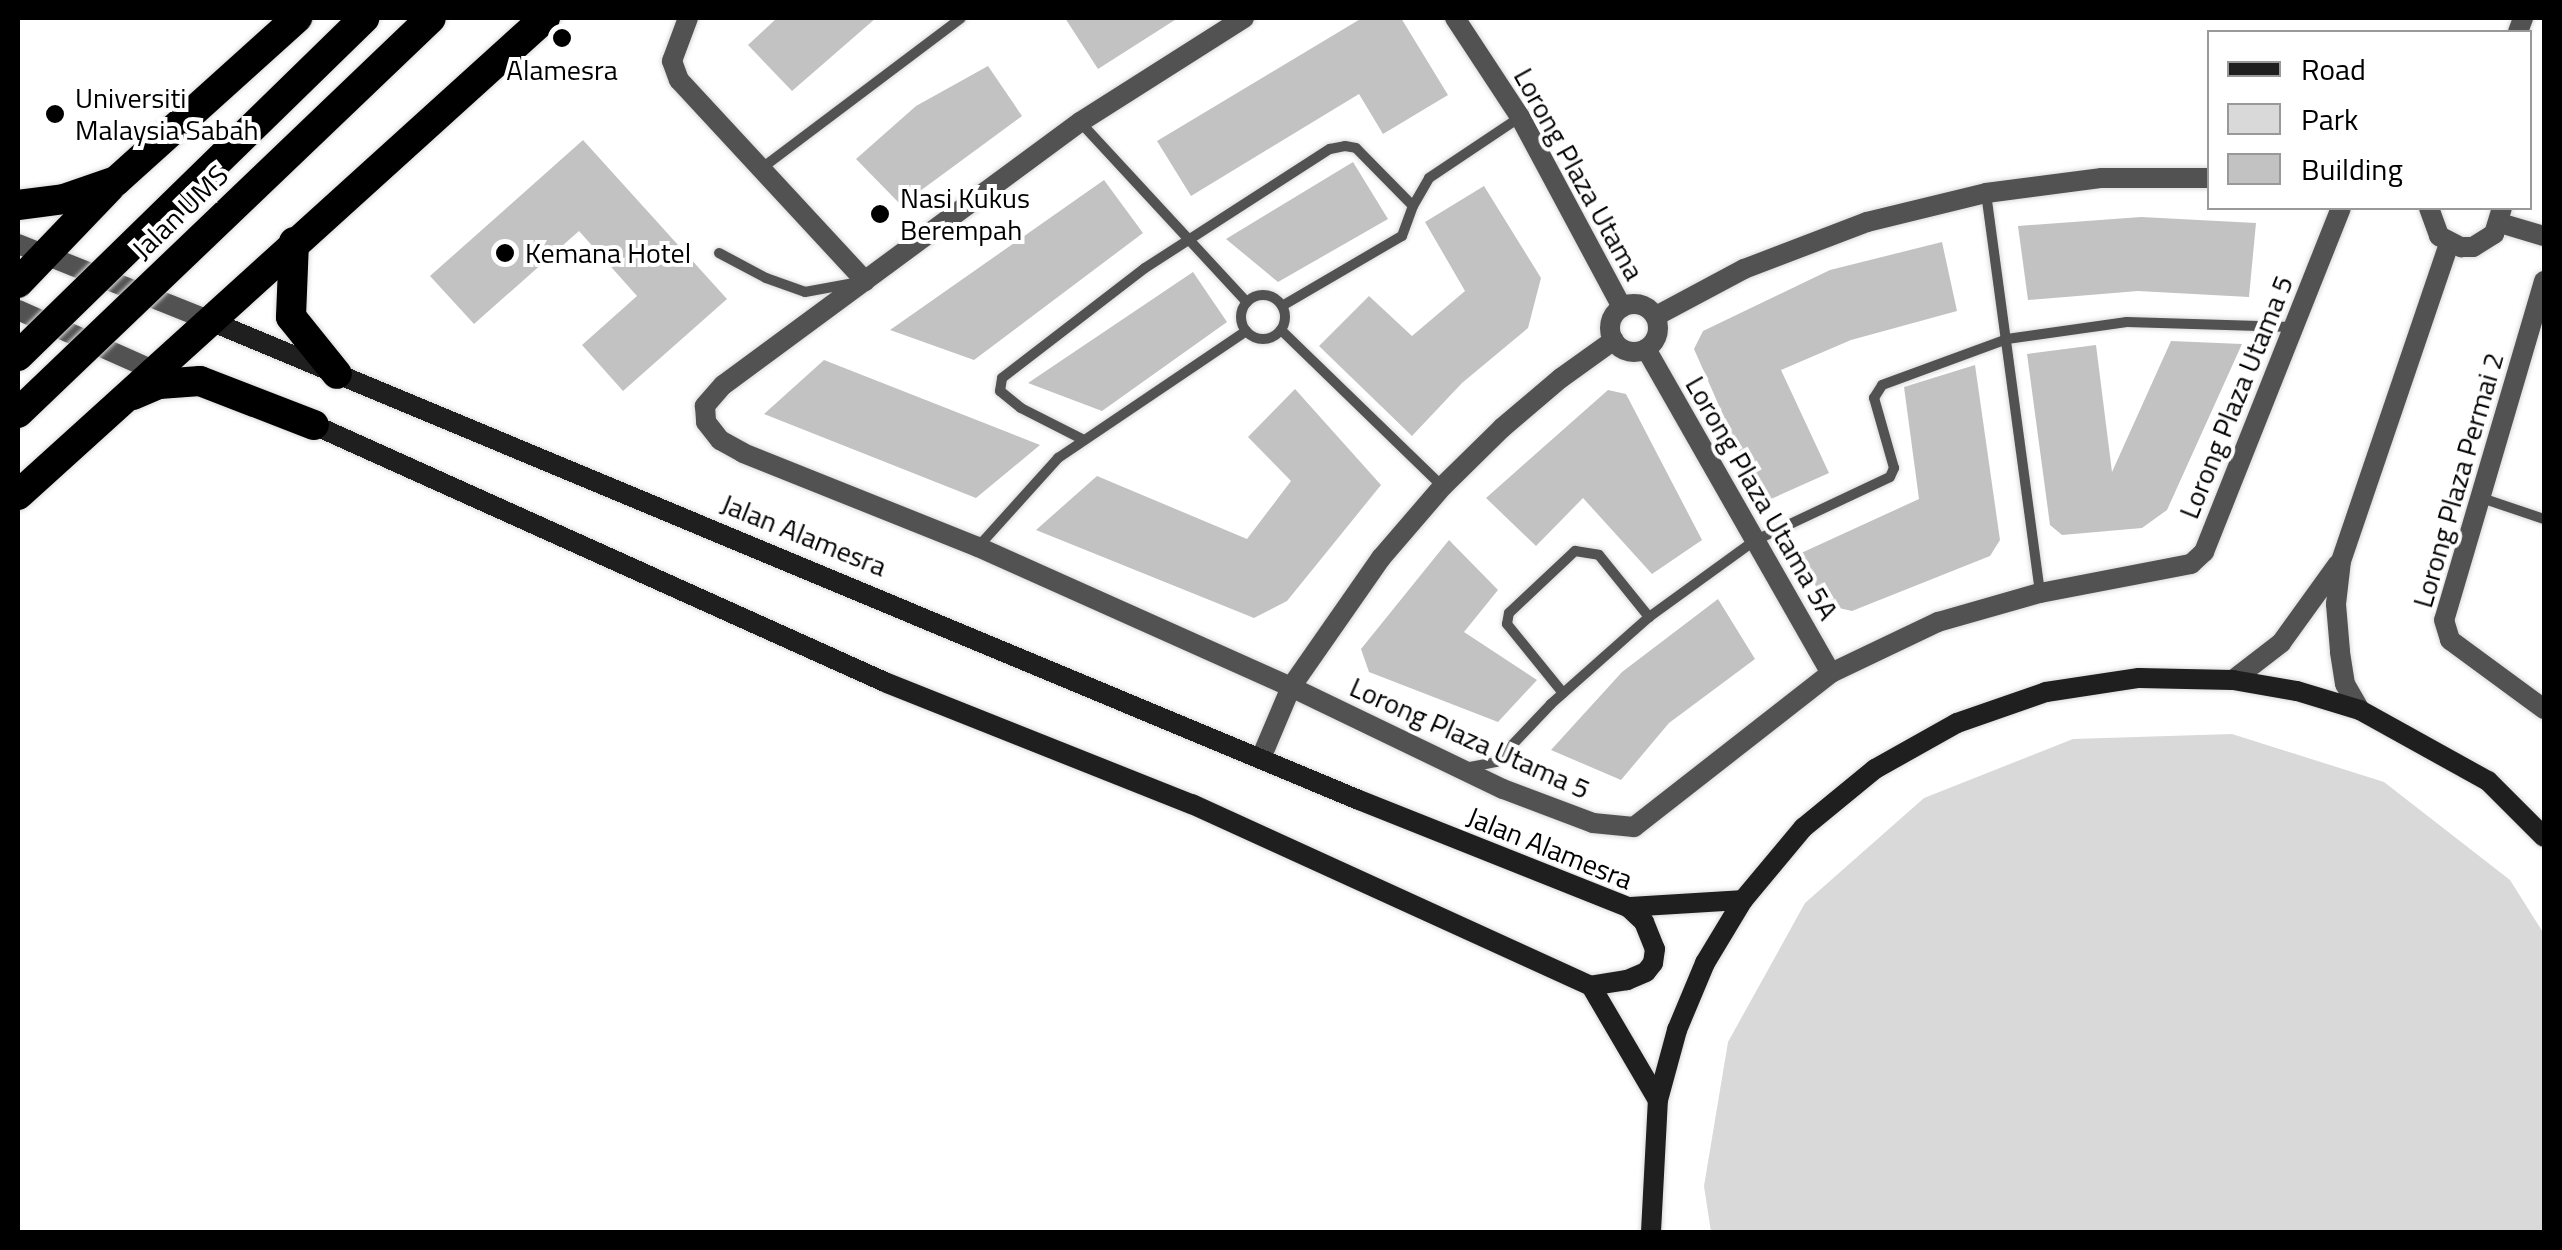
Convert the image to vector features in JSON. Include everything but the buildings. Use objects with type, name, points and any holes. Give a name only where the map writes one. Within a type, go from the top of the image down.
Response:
[{"type":"highway","points":[[18,283],[31,249],[116,181],[298,18]]},
{"type":"highway","name":"Jalan UMS","points":[[18,356],[364,18]]},
{"type":"highway","name":"Jalan UMS","points":[[18,413],[431,18]]},
{"type":"highway","points":[[18,495],[545,18]]},
{"type":"highway","points":[[18,205],[64,199],[116,181]]},
{"type":"highway","points":[[294,242],[291,316],[338,374]]},
{"type":"highway","points":[[118,401],[159,384],[200,381],[314,425]]},
{"type":"street","points":[[688,18],[672,61],[679,80],[865,280],[1080,122],[1244,18]]},
{"type":"street","name":"Lorong Plaza Utama","points":[[1456,18],[1520,117],[1622,307]]},
{"type":"street","points":[[1656,316],[1744,270],[1868,222],[1986,193],[2102,178],[2207,178]]},
{"type":"street","name":"Lorong Plaza Utama 5","points":[[865,280],[724,384],[705,406],[704,415],[714,436],[743,452],[978,547],[1456,767],[1594,823],[1634,827],[1831,674],[1938,622],[2040,593],[2174,570],[2204,552],[2340,210]]},
{"type":"street","points":[[2429,210],[2432,226],[2449,244],[2473,246],[2494,234],[2501,215],[2544,236]]},
{"type":"street","points":[[2360,710],[2346,684],[2340,650],[2336,604],[2341,561],[2449,244]]},
{"type":"street","points":[[31,249],[208,320]]},
{"type":"street","name":"Lorong Plaza Permai 2","points":[[2544,281],[2444,620],[2450,640],[2544,709]]},
{"type":"street","points":[[1614,340],[1612,318],[1622,307],[1644,306],[1656,316]]},
{"type":"street","points":[[18,310],[153,370]]},
{"type":"street","points":[[1614,340],[1632,352],[1646,348],[1656,338],[1656,316]]},
{"type":"street","name":"Jalan Alamesra","points":[[208,320],[1628,907],[1644,922],[1656,949],[1653,963],[1646,972],[1627,980],[1592,986]]},
{"type":"street","points":[[1261,758],[1291,688],[1380,558],[1442,486],[1546,390],[1614,340]]},
{"type":"street","name":"Lorong Plaza Utama 5A","points":[[1646,348],[1831,674]]},
{"type":"street","points":[[314,425],[887,682],[1191,804],[1592,986],[1658,1100]]},
{"type":"street","points":[[2233,680],[2282,643],[2341,561]]},
{"type":"street","points":[[1651,1232],[1658,1100],[1677,1030],[1705,963],[1743,900],[1803,828],[1875,768],[1957,723],[2064,689],[2139,678],[2233,680],[2298,691],[2360,710],[2488,781],[2544,837]]},
{"type":"street","points":[[1628,907],[1743,900]]},
{"type":"lane","points":[[762,168],[961,18]]},
{"type":"lane","points":[[1282,306],[1402,236],[1412,206],[1430,178],[1520,117]]},
{"type":"lane","points":[[1080,122],[1247,302]]},
{"type":"lane","points":[[1084,440],[1021,408],[1000,391],[1002,378],[1188,238],[1330,150],[1345,146],[1356,148],[1412,206]]},
{"type":"lane","points":[[1986,193],[2040,593]]},
{"type":"lane","points":[[719,253],[766,278],[805,292],[865,280]]},
{"type":"lane","points":[[1266,295],[1282,306],[1286,318],[1281,330],[1268,339],[1246,331],[1241,313],[1247,302],[1266,295]]},
{"type":"lane","points":[[1456,767],[1496,762],[1563,693],[1649,616],[1754,541],[1894,473],[1875,390],[2006,339],[2127,322],[2293,327]]},
{"type":"lane","points":[[1281,330],[1442,486]]},
{"type":"lane","points":[[978,547],[1055,460],[1246,331]]},
{"type":"lane","points":[[2479,497],[2544,519]]},
{"type":"lane","points":[[1563,693],[1507,624],[1514,608],[1575,551],[1599,555],[1649,616]]},
{"type":"green space","points":[[2232,734],[2384,782],[2510,880],[2544,934],[2544,1232],[1711,1232],[1704,1186],[1728,1042],[1805,903],[1924,798],[2073,739]]},
{"type":"place","name":"Alamesra","points":[[562,38]]},
{"type":"place","name":"Universiti Malaysia Sabah","points":[[55,114]]},
{"type":"place","name":"Nasi Kukus Berempah","points":[[880,214]]},
{"type":"place","name":"Kemana Hotel","points":[[505,253]]}]
